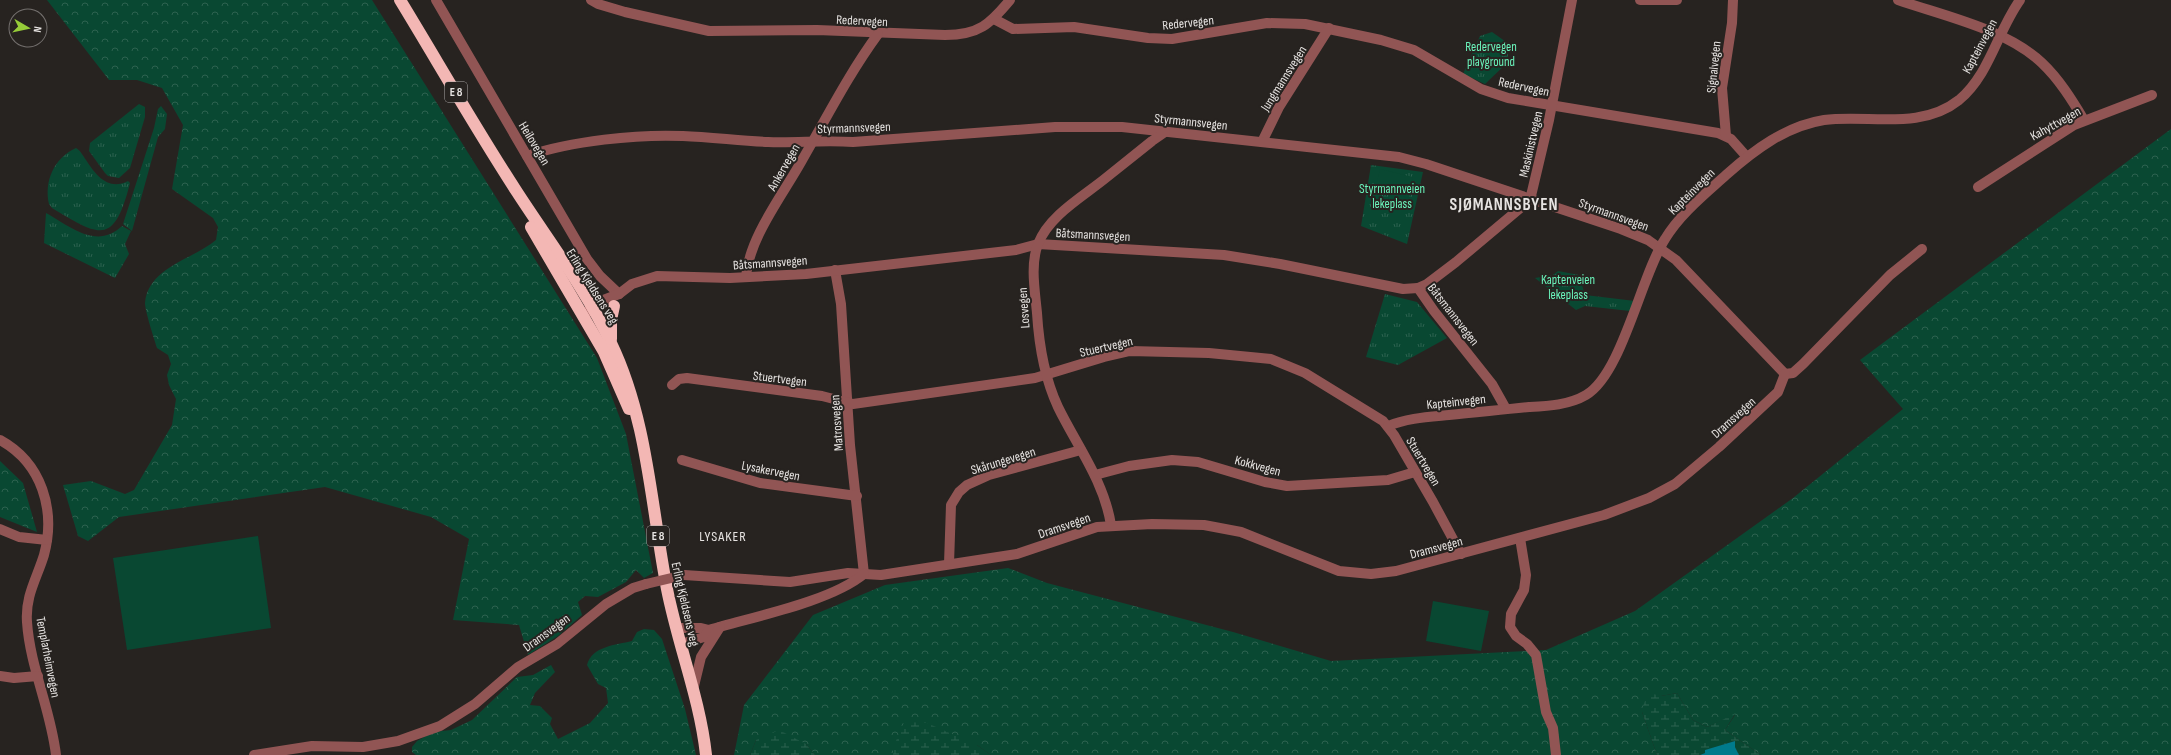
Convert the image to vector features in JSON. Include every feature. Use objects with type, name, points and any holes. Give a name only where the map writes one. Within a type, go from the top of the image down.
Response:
[{"type":"highway","name":"Erling Kjeldsens veg","points":[[400,0],[590,313],[611,342],[632,393],[650,480],[667,591],[693,692],[706,755]]},
{"type":"highway","name":"E 8","points":[[611,342],[611,320],[614,306]]},
{"type":"highway","name":"Erling Kjeldsens veg","points":[[590,313],[611,367],[640,434]]},
{"type":"street","name":"Heilovegen","points":[[436,0],[587,259],[600,276],[619,294]]},
{"type":"street","name":"Redervegen","points":[[591,0],[598,4],[620,11],[709,31],[817,30],[878,34],[957,35],[979,30],[994,19],[1013,29],[1074,27],[1159,39],[1186,38],[1280,22],[1329,28],[1414,50],[1470,83],[1493,94],[1552,106],[1726,136]]},
{"type":"street","points":[[994,19],[1010,0]]},
{"type":"street","name":"Maskinistvegen","points":[[1530,200],[1552,106],[1572,0]]},
{"type":"street","points":[[1640,0],[1677,0]]},
{"type":"street","name":"Signalvegen","points":[[1726,136],[1722,88],[1732,23],[1733,0]]},
{"type":"street","name":"Kapteinvegen","points":[[1388,426],[1416,418],[1558,405],[1585,396],[1594,390],[1610,368],[1660,248],[1672,228],[1693,206],[1747,157],[1784,133],[1812,122],[1833,119],[1917,118],[1948,106],[1961,98],[1977,81],[1988,63],[2000,36],[2020,0]]},
{"type":"street","points":[[1904,1],[2000,36],[2023,49],[2046,67],[2056,78],[2084,120]]},
{"type":"street","name":"Jungmannsvegen","points":[[1262,142],[1279,107],[1329,28]]},
{"type":"street","name":"Ankervegen","points":[[746,278],[749,257],[755,244],[813,142],[835,98],[878,34]]},
{"type":"street","name":"Kahyttvegen","points":[[1978,187],[2028,153],[2084,120],[2152,94]]},
{"type":"street","name":"Styrmannsvegen","points":[[527,156],[588,143],[650,136],[692,136],[799,143],[824,140],[862,142],[1083,126],[1117,126],[1399,157],[1621,229],[1648,240],[1684,267],[1785,374]]},
{"type":"street","name":"Losvegen","points":[[1111,525],[1105,497],[1095,475],[1058,407],[1046,375],[1040,351],[1034,280],[1035,257],[1038,244],[1047,228],[1063,212],[1165,132]]},
{"type":"street","points":[[1726,136],[1737,145],[1747,157]]},
{"type":"street","points":[[1418,288],[1427,284],[1456,262],[1530,200]]},
{"type":"street","name":"Båtsmannsvegen","points":[[590,313],[632,284],[657,276],[746,278],[835,270],[1016,250],[1038,244],[1224,255],[1280,264],[1403,289],[1418,288],[1434,312],[1492,384],[1506,409]]},
{"type":"street","points":[[1785,374],[1793,373],[1804,364],[1890,275],[1922,249]]},
{"type":"street","name":"Matrosvegen","points":[[835,270],[842,304],[847,402],[864,574]]},
{"type":"street","points":[[590,313],[606,312],[614,306],[619,294]]},
{"type":"street","name":"Stuertvegen","points":[[672,385],[679,379],[687,378],[822,396],[853,404],[868,403],[1046,375],[1104,357],[1130,352],[1176,351],[1259,357],[1279,362],[1305,373],[1376,416],[1388,426],[1452,534],[1461,554]]},
{"type":"street","name":"Dramsvegen","points":[[254,755],[312,746],[363,747],[398,741],[440,726],[475,704],[518,667],[557,644],[615,598],[633,588],[684,574],[790,582],[832,574],[881,575],[1018,554],[1046,546],[1088,529],[1111,525],[1190,524],[1216,526],[1254,536],[1326,568],[1359,574],[1396,571],[1625,508],[1675,484],[1770,400],[1783,384],[1785,374]]},
{"type":"street","name":"Templarheimvegen","points":[[0,440],[9,445],[28,462],[39,480],[48,509],[47,540],[27,601],[27,622],[56,755]]},
{"type":"street","name":"Skårungevegen","points":[[949,564],[951,505],[959,492],[967,485],[989,475],[1081,450]]},
{"type":"street","name":"Lysakervegen","points":[[682,460],[760,484],[856,496]]},
{"type":"street","name":"Kokkvegen","points":[[1095,475],[1129,466],[1172,460],[1204,463],[1265,482],[1287,486],[1388,480],[1415,472]]},
{"type":"street","points":[[0,529],[19,537],[47,540]]},
{"type":"street","points":[[1520,538],[1526,575],[1524,590],[1510,618],[1510,627],[1516,636],[1527,644],[1536,655],[1546,712],[1553,728],[1556,755]]},
{"type":"street","points":[[681,644],[704,636],[709,630],[720,626],[815,598],[856,581],[864,574]]},
{"type":"street","points":[[693,692],[701,656],[720,626]]},
{"type":"street","points":[[676,628],[701,628],[709,630]]},
{"type":"street","points":[[0,676],[14,678],[38,676]]},
{"type":"green space","points":[[47,0],[372,0],[597,358],[626,434],[653,573],[644,578],[636,570],[626,582],[598,597],[585,596],[578,602],[582,615],[558,636],[528,655],[519,625],[453,620],[469,539],[431,517],[325,487],[119,517],[88,541],[78,536],[63,485],[91,481],[125,494],[134,490],[172,425],[176,399],[169,385],[167,375],[171,364],[168,355],[157,348],[145,303],[148,291],[154,281],[173,265],[207,247],[216,240],[218,227],[213,218],[172,189],[183,125],[162,88],[137,80],[109,80]]},
{"type":"green space","name":"Redervegen playground","points":[[1492,32],[1509,44],[1507,63],[1485,84],[1463,74],[1480,36]]},
{"type":"green space","points":[[139,104],[145,107],[145,117],[130,168],[119,178],[108,176],[89,151],[90,143]]},
{"type":"green space","points":[[161,106],[167,114],[165,129],[158,137],[132,231],[123,224],[154,128],[158,109]]},
{"type":"green space","points":[[2171,129],[2171,755],[1761,755],[1725,730],[1735,715],[1707,727],[1693,720],[1677,693],[1661,696],[1642,712],[1657,755],[991,755],[977,745],[893,748],[893,755],[815,755],[806,744],[756,740],[750,755],[734,755],[744,705],[813,615],[885,585],[1008,568],[1047,583],[1233,632],[1331,661],[1546,650],[1635,611],[1793,498],[1903,409],[1860,360]]},
{"type":"green space","points":[[76,148],[81,152],[94,171],[104,180],[115,184],[121,184],[128,181],[130,183],[118,218],[111,226],[103,230],[82,225],[52,208],[49,204],[48,187],[52,171],[56,164],[68,152]]},
{"type":"green space","name":"Styrmannveien lekeplass","points":[[1371,165],[1423,172],[1407,244],[1361,226]]},
{"type":"green space","points":[[1380,169],[1413,177],[1409,198],[1375,190]]},
{"type":"green space","points":[[46,213],[74,230],[84,234],[103,236],[113,233],[122,226],[131,231],[125,244],[129,254],[115,278],[44,243]]},
{"type":"green space","name":"Kaptenveien lekeplass","points":[[1558,271],[1579,275],[1585,295],[1635,301],[1630,311],[1585,306],[1576,310],[1535,278],[1553,275]]},
{"type":"green space","points":[[1385,294],[1417,302],[1447,338],[1398,365],[1366,357]]},
{"type":"green space","points":[[0,461],[23,483],[37,532],[0,517]]},
{"type":"green space","points":[[258,536],[271,628],[127,650],[113,558]]},
{"type":"green space","points":[[1433,601],[1489,611],[1481,651],[1426,641]]},
{"type":"green space","points":[[644,629],[654,630],[662,639],[685,709],[696,755],[416,755],[412,752],[412,747],[417,741],[433,732],[451,730],[472,720],[517,677],[533,675],[551,665],[555,672],[535,693],[530,705],[540,706],[552,718],[550,724],[558,739],[590,723],[608,703],[606,688],[598,684],[587,665],[590,659],[599,650],[605,647],[632,641],[637,632]]},
{"type":"green space","points":[[1677,693],[1693,720],[1707,727],[1735,714],[1725,730],[1761,755],[1739,755],[1735,747],[1735,741],[1706,750],[1705,753],[1700,755],[1657,755],[1642,712],[1643,706],[1646,700],[1653,694],[1661,696]]},
{"type":"green space","points":[[904,722],[927,723],[977,745],[991,755],[893,755],[893,748]]},
{"type":"green space","points":[[779,730],[806,744],[815,755],[750,755],[756,740]]},
{"type":"water","points":[[1735,741],[1735,747],[1739,755],[1700,755],[1705,753],[1705,750]]},
{"type":"district","name":"SJØMANNSBYEN","points":[[1504,204]]},
{"type":"district","name":"LYSAKER","points":[[723,536]]}]
